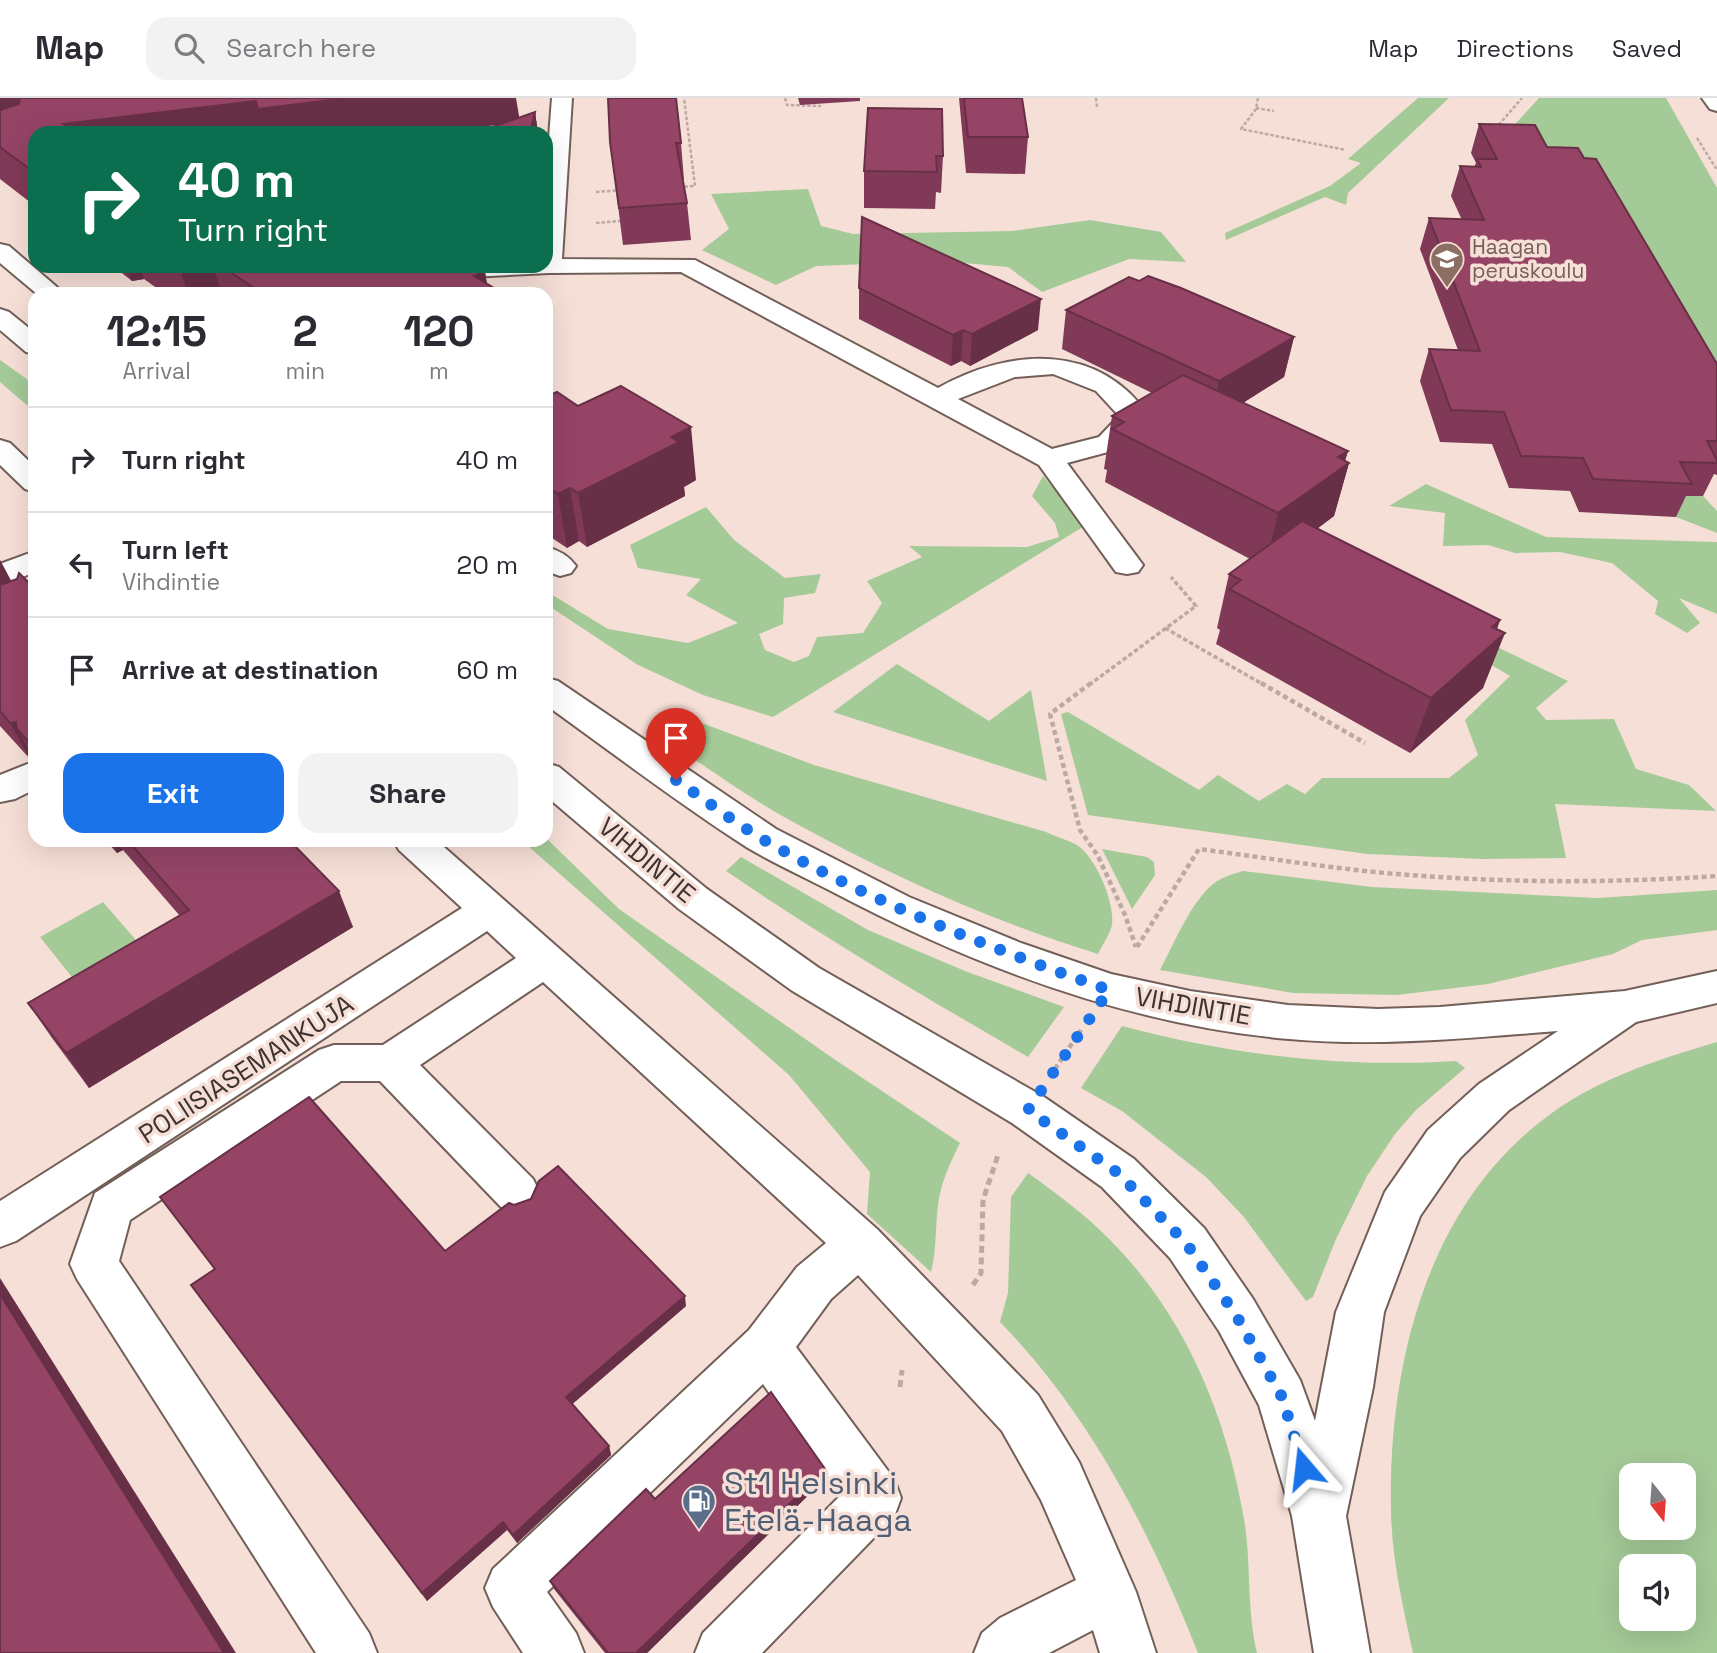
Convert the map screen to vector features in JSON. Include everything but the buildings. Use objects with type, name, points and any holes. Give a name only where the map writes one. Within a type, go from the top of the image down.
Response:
[{"type":"main road","points":[[553,225],[562,98]]},
{"type":"main road","points":[[1712,98],[1717,106]]},
{"type":"main road","points":[[0,251],[44,287]]},
{"type":"main road","points":[[553,267],[686,265],[1049,459],[1127,565]]},
{"type":"main road","points":[[0,317],[28,340]]},
{"type":"main road","points":[[938,400],[951,392],[1011,369],[1056,366],[1106,385],[1135,416],[1109,443],[1049,459]]},
{"type":"main road","points":[[0,449],[28,476]]},
{"type":"main road","points":[[0,576],[28,563]]},
{"type":"main road","name":"VIHDINTIE","points":[[553,694],[763,839],[895,907],[1007,954],[1109,990],[1190,1008],[1288,1022],[1378,1026],[1440,1024],[1625,1008]]},
{"type":"main road","points":[[0,788],[2,790],[28,777]]},
{"type":"main road","name":"VIHDINTIE","points":[[553,782],[693,899],[805,979],[1028,1110],[1118,1173],[1186,1243],[1236,1315],[1282,1397],[1319,1516]]},
{"type":"main road","points":[[420,847],[860,1244],[1020,1413],[1059,1481],[1108,1592],[1128,1653]]},
{"type":"main road","name":"POLIISIASEMANKUJA","points":[[0,1226],[491,910]]},
{"type":"main road","points":[[349,1653],[94,1264],[111,1208],[334,1063],[390,1063],[545,960]]},
{"type":"main road","points":[[1342,1653],[1319,1516],[1348,1387],[1360,1312],[1401,1206],[1444,1144],[1494,1097],[1625,1008],[1717,987]]},
{"type":"main road","points":[[390,1063],[517,1193]]},
{"type":"main road","points":[[556,1653],[512,1588],[766,1348],[814,1283],[860,1244]]},
{"type":"main road","points":[[723,1653],[875,1498],[766,1348]]},
{"type":"main road","points":[[1002,1653],[1020,1638],[1108,1592]]},
{"type":"path","points":[[668,188],[695,186],[684,98]]},
{"type":"path","points":[[785,98],[787,105],[793,107],[821,106]]},
{"type":"path","points":[[1096,98],[1097,107]]},
{"type":"path","points":[[1258,98],[1256,108],[1241,129],[1346,150]]},
{"type":"path","points":[[1492,133],[1522,98]]},
{"type":"path","points":[[1256,108],[1274,111]]},
{"type":"path","points":[[556,194],[626,190]]},
{"type":"path","points":[[1166,628],[1365,743]]},
{"type":"path","points":[[1098,676],[1050,714],[1080,830],[1098,856],[1125,915],[1136,948]]},
{"type":"path","points":[[997,1154],[1109,990],[1199,849],[1366,871],[1477,878],[1593,881],[1717,876]]},
{"type":"green space","points":[[1418,98],[1449,98],[1348,193],[1346,205],[1325,197],[1226,240],[1225,233],[1330,186],[1361,163],[1348,159]]},
{"type":"green space","points":[[1539,98],[1666,98],[1717,188],[1717,422],[1499,142]]},
{"type":"green space","points":[[808,189],[821,226],[853,234],[1012,231],[1090,220],[1161,232],[1186,262],[1129,259],[1042,292],[1008,267],[943,261],[816,266],[776,285],[702,250],[729,229],[711,194]]},
{"type":"green space","points":[[0,360],[28,380],[28,406],[0,382]]},
{"type":"green space","points":[[1043,476],[1086,525],[773,717],[703,695],[638,665],[553,609],[553,595],[608,629],[688,643],[738,623],[686,595],[701,579],[638,568],[630,545],[706,507],[734,540],[785,578],[821,574],[815,593],[784,598],[783,624],[759,634],[765,650],[794,662],[809,656],[817,637],[863,633],[882,603],[867,581],[922,557],[909,546],[1027,547],[1059,537],[1055,523],[1032,496]]},
{"type":"green space","points":[[1426,484],[1546,537],[1717,542],[1717,614],[1679,598],[1700,623],[1687,633],[1655,614],[1658,601],[1612,563],[1560,552],[1515,553],[1488,545],[1443,546],[1445,513],[1389,506]]},
{"type":"green space","points":[[1665,495],[1703,496],[1717,511],[1717,533],[1676,517]]},
{"type":"green space","points":[[1495,646],[1568,681],[1536,708],[1546,720],[1614,719],[1636,769],[1689,785],[1716,811],[1555,804],[1566,858],[1482,859],[1367,854],[1088,815],[1061,714],[1068,712],[1199,790],[1218,775],[1259,801],[1287,784],[1305,794],[1322,778],[1449,778],[1478,755],[1465,720],[1510,676],[1475,655]]},
{"type":"green space","points":[[897,664],[989,721],[1031,690],[1047,781],[833,712]]},
{"type":"green space","points":[[683,716],[814,765],[1046,832],[1077,845],[1097,869],[1110,904],[1111,928],[1098,954],[1020,927],[944,896],[869,862],[778,813],[660,737]]},
{"type":"green space","points":[[553,845],[619,909],[960,1143],[946,1173],[939,1197],[931,1272],[867,1214],[870,1172],[789,1075],[529,847],[553,847]]},
{"type":"green space","points":[[1102,849],[1147,857],[1154,862],[1155,875],[1132,909]]},
{"type":"green space","points":[[741,857],[868,930],[965,971],[1064,1007],[1028,1057],[837,943],[726,871]]},
{"type":"green space","points":[[1243,871],[1372,887],[1598,898],[1717,890],[1717,930],[1642,940],[1613,954],[1488,984],[1397,995],[1293,993],[1160,970],[1183,924],[1204,893],[1220,879]]},
{"type":"green space","points":[[103,902],[147,953],[83,991],[40,937]]},
{"type":"green space","points":[[1122,1026],[1246,1052],[1371,1063],[1456,1061],[1465,1068],[1416,1110],[1395,1134],[1367,1176],[1336,1239],[1313,1297],[1306,1301],[1244,1217],[1206,1177],[1122,1111],[1081,1088]]},
{"type":"green space","points":[[1717,1042],[1717,1653],[1413,1653],[1393,1548],[1392,1458],[1406,1350],[1421,1298],[1441,1248],[1467,1201],[1500,1159],[1560,1107],[1602,1083]]},
{"type":"green space","points":[[1028,1173],[1091,1222],[1137,1270],[1182,1336],[1200,1372],[1228,1447],[1245,1525],[1257,1653],[1198,1653],[1160,1564],[1116,1478],[1063,1397],[1000,1322],[1008,1293],[1011,1197]]},
{"type":"place","name":"Haagan peruskoulu","points":[[1447,289]]},
{"type":"place","name":"St1 Helsinki Etelä-Haaga","points":[[699,1531]]},
{"type":"route","points":[[676,780],[763,839],[895,907],[1007,954],[1109,990],[1028,1110],[1118,1173],[1186,1243],[1236,1315],[1282,1397],[1304,1468]]}]
